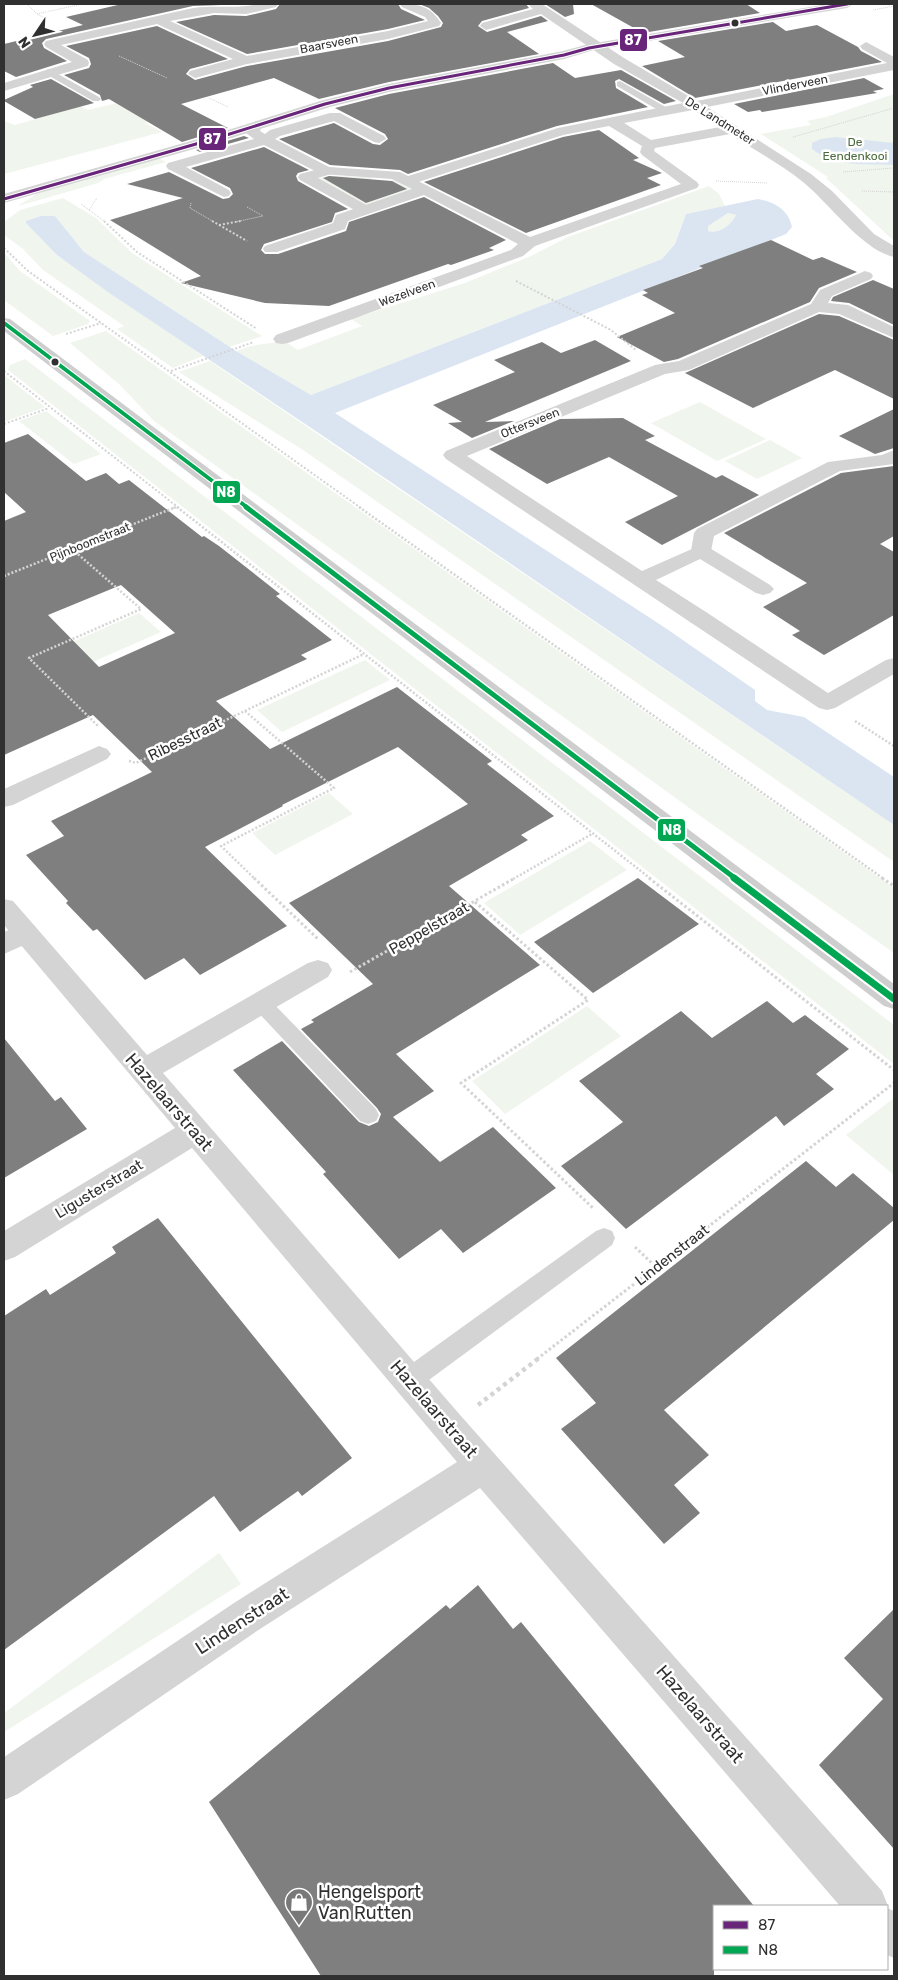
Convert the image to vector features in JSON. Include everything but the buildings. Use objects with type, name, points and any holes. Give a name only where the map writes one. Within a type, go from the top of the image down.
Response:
[{"type":"main road","points":[[4,323],[894,999]]},
{"type":"street","points":[[4,87],[83,63],[50,44],[157,19],[214,9],[246,10],[272,4]]},
{"type":"street","name":"Baarsveen","points":[[195,74],[245,60],[371,36],[388,35],[435,23],[429,14],[406,4]]},
{"type":"street","points":[[4,199],[390,88],[564,55],[593,47],[847,4]]},
{"type":"street","points":[[486,26],[538,7]]},
{"type":"street","name":"De Landmeter","points":[[538,7],[593,47],[695,105],[762,148],[827,194],[868,237],[894,252]]},
{"type":"street","points":[[157,19],[245,60]]},
{"type":"street","points":[[866,46],[894,62]]},
{"type":"street","points":[[4,187],[402,76],[556,49],[593,47]]},
{"type":"street","name":"Vlinderveen","points":[[695,105],[894,66]]},
{"type":"street","points":[[407,181],[558,132],[695,105]]},
{"type":"street","points":[[224,193],[174,166],[265,140],[274,133],[335,116],[379,139]]},
{"type":"street","name":"Wezelveen","points":[[282,339],[517,253],[528,243],[692,185],[648,152],[649,145],[612,122]]},
{"type":"street","points":[[255,126],[253,133],[326,171]]},
{"type":"street","points":[[649,145],[732,129]]},
{"type":"street","points":[[366,210],[306,177],[326,171],[395,176],[528,243]]},
{"type":"street","points":[[270,249],[340,226],[342,218],[425,190]]},
{"type":"street","name":"Ottersveen","points":[[817,308],[826,294],[865,276]]},
{"type":"street","name":"Ottersveen","points":[[827,703],[453,454],[661,369],[683,366],[817,308],[842,309],[894,333]]},
{"type":"street","points":[[701,551],[704,533],[835,466],[887,460],[894,456]]},
{"type":"street","points":[[641,579],[701,551]]},
{"type":"street","points":[[701,551],[763,589]]},
{"type":"street","points":[[827,703],[894,665]]},
{"type":"street","points":[[4,799],[99,754]]},
{"type":"street","name":"Hazelaarstraat","points":[[4,908],[15,939],[143,1071],[449,1427],[866,1905]]},
{"type":"street","points":[[143,1071],[261,1003],[321,958]]},
{"type":"street","name":"Ligusterstraat","points":[[4,1247],[195,1131]]},
{"type":"street","name":"Lindenstraat","points":[[4,1780],[247,1616],[484,1466]]},
{"type":"lane","points":[[49,72],[96,99]]},
{"type":"lane","points":[[620,84],[666,111]]},
{"type":"lane","points":[[261,1003],[368,1115]]},
{"type":"lane","points":[[410,1380],[604,1238]]},
{"type":"path","points":[[27,4],[36,14],[170,79]]},
{"type":"path","points":[[36,14],[82,4]]},
{"type":"path","points":[[204,95],[230,108]]},
{"type":"path","points":[[762,148],[894,108]]},
{"type":"path","points":[[74,200],[102,219],[137,252],[260,331]]},
{"type":"path","points":[[4,248],[28,271],[894,886]]},
{"type":"path","points":[[548,297],[611,330],[661,369]]},
{"type":"path","points":[[170,371],[248,343]]},
{"type":"path","points":[[4,372],[894,1070]]},
{"type":"path","points":[[4,424],[50,408]]},
{"type":"path","name":"Pijnboomstraat","points":[[4,576],[177,507]]},
{"type":"path","points":[[72,549],[141,609],[29,658],[103,730]]},
{"type":"path","name":"Ribesstraat","points":[[99,754],[136,763],[364,654]]},
{"type":"path","points":[[827,703],[894,746]]},
{"type":"path","points":[[245,711],[334,788],[221,846],[321,958],[352,972]]},
{"type":"path","points":[[130,756],[136,763]]},
{"type":"path","name":"Peppelstraat","points":[[352,972],[592,834]]},
{"type":"path","points":[[475,902],[588,1000],[461,1083],[598,1213]]},
{"type":"path","points":[[345,966],[352,972]]},
{"type":"path","name":"Lindenstraat","points":[[449,1427],[894,1083]]},
{"type":"path","points":[[634,1247],[656,1267]]},
{"type":"green space","name":"De Eendenkooi","points":[[894,94],[894,241],[826,178],[828,177],[761,134],[811,125],[807,121],[826,117]]},
{"type":"green space","points":[[117,103],[149,121],[145,123],[162,132],[4,174],[4,121],[15,125],[80,106],[88,110]]},
{"type":"green space","points":[[159,158],[166,162],[18,206],[38,193]]},
{"type":"green space","points":[[328,176],[372,177],[370,183],[391,185],[393,179],[413,190],[366,205],[317,179]]},
{"type":"green space","points":[[709,186],[719,194],[725,206],[686,214],[675,244],[662,259],[311,395],[236,351],[251,346],[284,341],[298,350],[362,326],[351,319],[465,283],[531,256],[568,237]]},
{"type":"green space","points":[[63,198],[96,218],[132,253],[262,336],[229,347],[84,252],[55,216],[41,216],[26,221],[57,255],[203,356],[173,368],[117,329],[124,326],[43,270],[23,249],[4,235],[4,222],[20,210]]},
{"type":"green space","points":[[728,213],[736,215],[728,226],[713,232],[708,231],[708,226]]},
{"type":"green space","points":[[4,253],[20,271],[90,321],[88,324],[53,336],[4,300]]},
{"type":"green space","points":[[106,331],[894,888],[894,953],[706,820],[154,421],[120,385],[70,343]]},
{"type":"green space","points":[[25,359],[894,1025],[894,1064],[8,370],[10,365]]},
{"type":"green space","points":[[210,361],[894,825],[894,862],[303,450],[179,372]]},
{"type":"green space","points":[[4,375],[45,407],[4,422]]},
{"type":"green space","points":[[700,402],[766,439],[717,461],[651,423]]},
{"type":"green space","points":[[46,411],[101,454],[74,464],[19,421]]},
{"type":"green space","points":[[770,440],[802,458],[757,479],[725,461]]},
{"type":"green space","points":[[139,613],[161,632],[56,678],[35,658]]},
{"type":"green space","points":[[365,660],[390,680],[282,732],[257,710]]},
{"type":"green space","points":[[329,793],[353,814],[275,855],[252,833]]},
{"type":"green space","points":[[590,841],[627,870],[520,935],[484,903]]},
{"type":"green space","points":[[587,1006],[621,1036],[505,1114],[472,1081]]},
{"type":"green space","points":[[894,1098],[894,1175],[846,1135]]},
{"type":"green space","points":[[219,1553],[241,1584],[4,1732],[4,1713]]},
{"type":"shaded area","points":[[835,137],[894,143],[894,165],[841,162],[821,155],[812,149],[812,143],[821,139]]},
{"type":"shaded area","points":[[758,199],[770,202],[784,211],[792,227],[786,234],[335,413],[664,627],[755,690],[755,701],[767,710],[804,717],[894,777],[894,825],[329,440],[108,292],[57,255],[26,223],[26,221],[41,216],[55,216],[84,252],[236,351],[311,395],[662,259],[675,244],[686,214]],"holes":[[[728,213],[736,215],[731,223],[721,230],[708,231],[708,226]]]},
{"type":"transit line","name":"87","points":[[4,199],[217,138],[325,104],[389,88],[564,55],[589,48],[847,4]]},
{"type":"transit line","name":"N8","points":[[4,323],[894,999]]},
{"type":"place","name":"Hengelsport Van Rutten","points":[[299,1926]]}]
